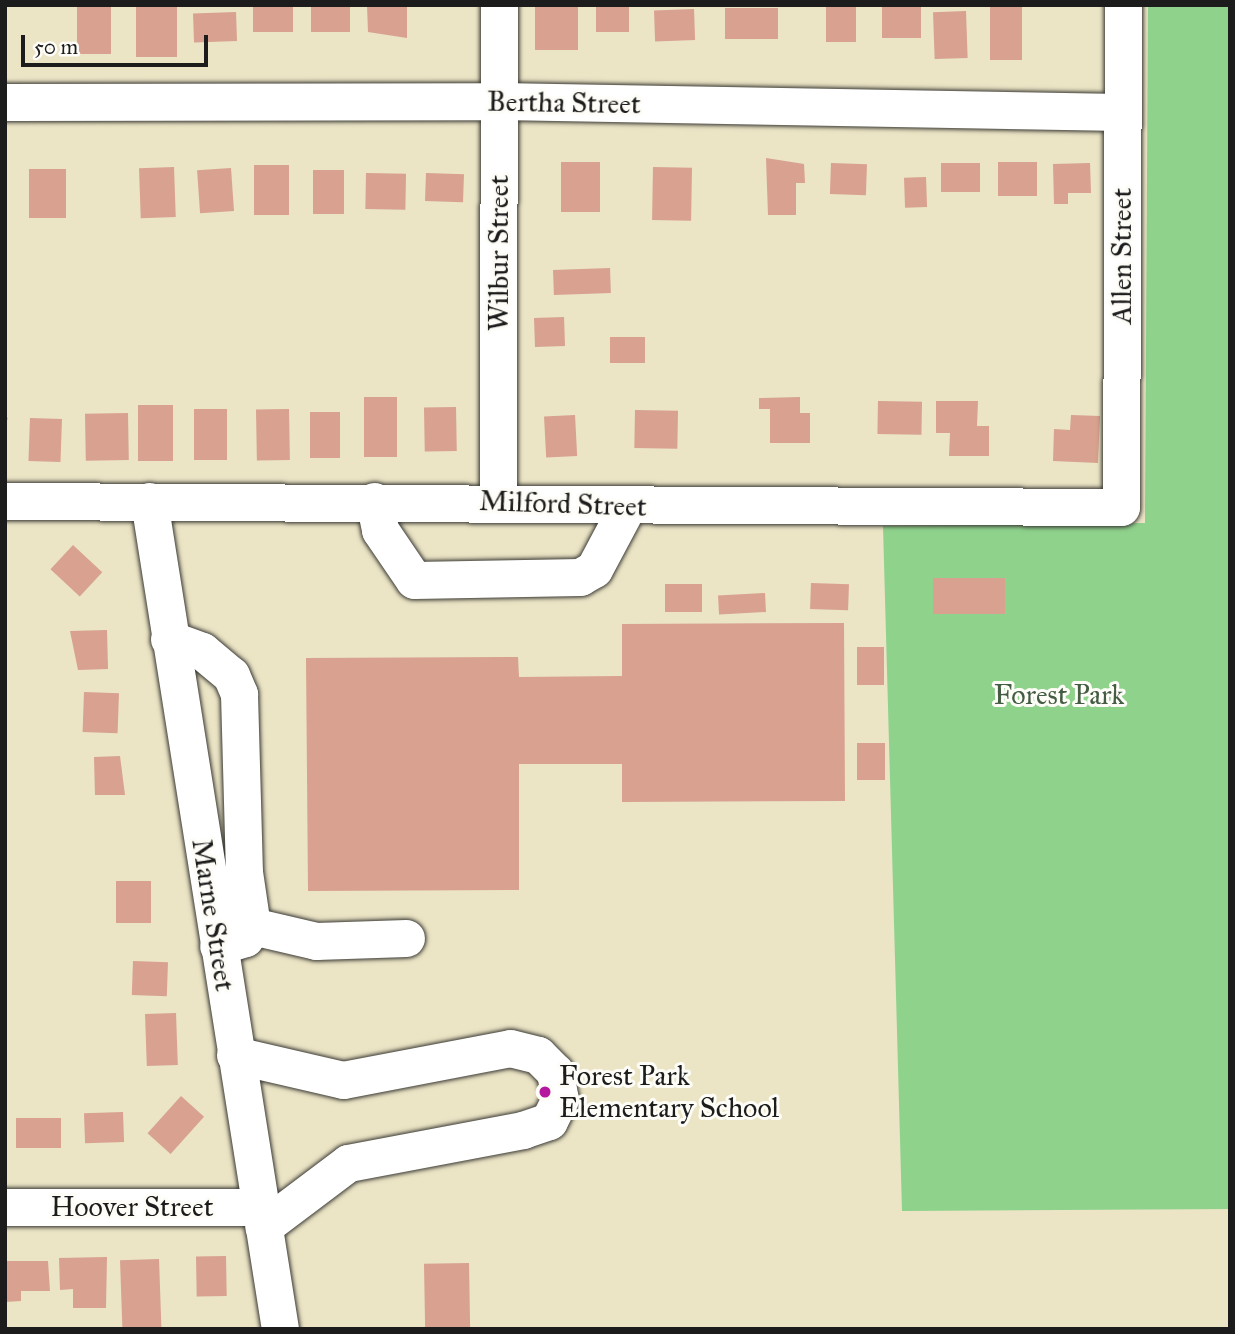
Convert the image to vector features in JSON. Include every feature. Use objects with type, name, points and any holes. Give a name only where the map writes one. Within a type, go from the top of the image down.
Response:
[{"type":"street","name":"Wilbur Street","points":[[498,501],[499,5]]},
{"type":"street","name":"Allen Street","points":[[1121,507],[1123,5]]},
{"type":"street","name":"Bertha Street","points":[[5,102],[499,101],[1122,112]]},
{"type":"street","name":"Marne Street","points":[[149,501],[280,1329]]},
{"type":"street","points":[[374,501],[380,530],[414,580],[580,577],[594,569],[627,507]]},
{"type":"street","name":"Milford Street","points":[[5,502],[498,501],[627,507],[1121,507]]},
{"type":"street","points":[[169,639],[202,651],[231,675],[239,694],[244,872],[253,926],[244,938],[218,946]]},
{"type":"street","points":[[253,926],[316,941],[406,938]]},
{"type":"street","points":[[235,1055],[343,1080],[510,1048],[538,1055],[555,1072],[560,1098],[549,1121],[523,1130],[348,1163],[261,1217]]},
{"type":"street","name":"Hoover Street","points":[[5,1207],[261,1217]]},
{"type":"green space","name":"Forest Park","points":[[1148,5],[1230,5],[1230,1209],[902,1211],[883,526],[1145,523]]},
{"type":"building","points":[[77,5],[111,5],[111,54],[77,54]]},
{"type":"building","points":[[253,5],[293,5],[293,32],[253,32]]},
{"type":"building","points":[[311,5],[350,5],[350,32],[311,32]]},
{"type":"building","points":[[367,5],[407,5],[407,38],[368,32]]},
{"type":"building","points":[[535,5],[578,5],[578,50],[535,50]]},
{"type":"building","points":[[596,5],[629,5],[629,32],[596,32]]},
{"type":"building","points":[[826,5],[856,5],[856,42],[826,42]]},
{"type":"building","points":[[882,6],[921,6],[921,38],[882,38]]},
{"type":"building","points":[[990,6],[1022,6],[1022,60],[990,60]]},
{"type":"building","points":[[136,7],[177,7],[177,57],[136,57]]},
{"type":"building","points":[[725,8],[778,8],[778,39],[725,39]]},
{"type":"building","points":[[694,9],[695,40],[655,41],[654,10]]},
{"type":"building","points":[[966,11],[968,58],[935,59],[933,12]]},
{"type":"building","points":[[236,12],[237,41],[194,42],[193,14]]},
{"type":"building","points":[[766,158],[804,164],[805,183],[796,183],[796,215],[768,215]]},
{"type":"building","points":[[561,162],[600,162],[600,212],[561,212]]},
{"type":"building","points":[[998,162],[1037,162],[1037,196],[998,196]]},
{"type":"building","points":[[831,163],[867,164],[866,195],[830,194]]},
{"type":"building","points":[[941,163],[980,163],[980,192],[941,192]]},
{"type":"building","points":[[1090,163],[1091,193],[1068,193],[1068,204],[1054,204],[1053,164]]},
{"type":"building","points":[[254,165],[289,165],[289,215],[254,215]]},
{"type":"building","points":[[174,167],[176,217],[141,218],[139,168]]},
{"type":"building","points":[[653,167],[692,168],[691,221],[652,220]]},
{"type":"building","points":[[231,168],[234,211],[200,213],[197,170]]},
{"type":"building","points":[[29,169],[66,169],[66,218],[29,218]]},
{"type":"building","points":[[313,170],[344,170],[344,214],[313,214]]},
{"type":"building","points":[[366,173],[406,174],[405,210],[365,209]]},
{"type":"building","points":[[426,173],[464,174],[463,202],[425,201]]},
{"type":"building","points":[[926,177],[927,207],[905,208],[904,178]]},
{"type":"building","points":[[610,268],[611,293],[554,295],[553,270]]},
{"type":"building","points":[[564,317],[565,346],[535,347],[534,318]]},
{"type":"building","points":[[610,337],[645,337],[645,363],[610,363]]},
{"type":"building","points":[[364,397],[397,397],[397,457],[364,457]]},
{"type":"building","points":[[800,397],[800,413],[810,413],[810,443],[770,443],[770,409],[759,409],[759,398]]},
{"type":"building","points":[[878,401],[922,402],[921,435],[877,434]]},
{"type":"building","points":[[936,401],[978,401],[977,426],[989,426],[989,456],[949,456],[950,433],[936,433]]},
{"type":"building","points":[[138,405],[173,405],[173,461],[138,461]]},
{"type":"building","points":[[456,407],[457,451],[425,452],[424,408]]},
{"type":"building","points":[[194,409],[227,409],[227,460],[194,460]]},
{"type":"building","points":[[289,409],[290,460],[257,461],[256,410]]},
{"type":"building","points":[[635,410],[678,411],[677,449],[634,448]]},
{"type":"building","points":[[310,412],[340,412],[340,458],[310,458]]},
{"type":"building","points":[[128,413],[129,460],[86,461],[85,414]]},
{"type":"building","points":[[575,415],[577,456],[546,458],[544,417]]},
{"type":"building","points":[[1071,415],[1100,416],[1098,463],[1053,461],[1054,429],[1070,430]]},
{"type":"building","points":[[30,418],[62,419],[60,462],[28,461]]},
{"type":"building","points":[[73,545],[102,572],[80,596],[50,569]]},
{"type":"building","points":[[933,578],[1005,578],[1005,614],[933,614]]},
{"type":"building","points":[[811,583],[849,584],[848,610],[810,609]]},
{"type":"building","points":[[665,584],[702,584],[702,612],[665,612]]},
{"type":"building","points":[[765,593],[766,612],[719,614],[718,595]]},
{"type":"building","points":[[844,623],[845,801],[622,802],[622,764],[519,764],[519,890],[308,891],[306,658],[518,657],[519,677],[622,676],[622,624]]},
{"type":"building","points":[[107,630],[108,669],[78,670],[70,631]]},
{"type":"building","points":[[857,647],[884,647],[884,685],[857,685]]},
{"type":"building","points":[[84,692],[119,693],[118,733],[83,732]]},
{"type":"building","points":[[857,743],[885,743],[885,780],[857,780]]},
{"type":"building","points":[[120,756],[125,795],[95,795],[94,757]]},
{"type":"building","points":[[116,881],[151,881],[151,923],[116,923]]},
{"type":"building","points":[[133,961],[168,962],[167,996],[132,995]]},
{"type":"building","points":[[176,1013],[178,1065],[147,1066],[145,1014]]},
{"type":"building","points":[[181,1096],[204,1117],[171,1154],[148,1133]]},
{"type":"building","points":[[123,1112],[124,1142],[85,1143],[84,1113]]},
{"type":"building","points":[[16,1118],[61,1118],[61,1148],[16,1148]]},
{"type":"building","points":[[226,1256],[227,1296],[197,1297],[196,1257]]},
{"type":"building","points":[[107,1257],[106,1308],[73,1308],[73,1289],[60,1290],[59,1258]]},
{"type":"building","points":[[159,1259],[161,1327],[122,1328],[120,1260]]},
{"type":"building","points":[[5,1261],[48,1261],[50,1291],[21,1291],[21,1301],[5,1302]]},
{"type":"building","points":[[469,1263],[470,1329],[425,1329],[424,1264]]},
{"type":"place","name":"Forest Park Elementary School","points":[[545,1092]]}]
